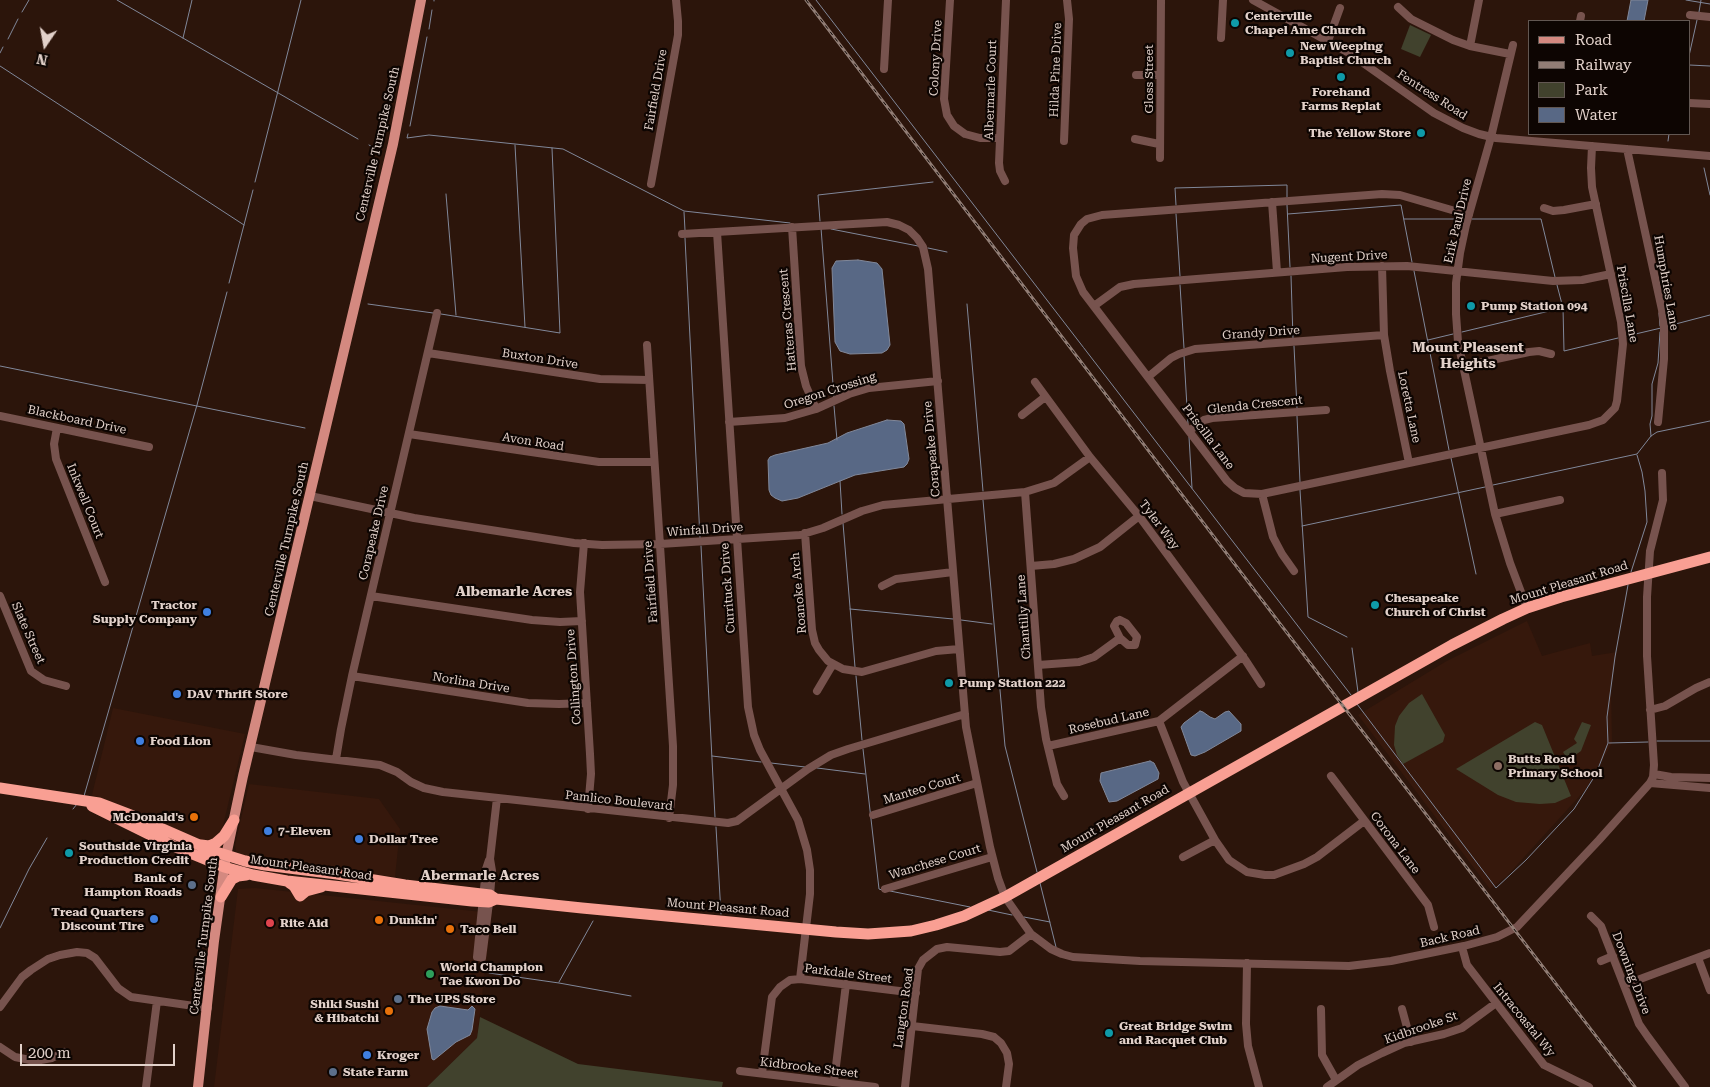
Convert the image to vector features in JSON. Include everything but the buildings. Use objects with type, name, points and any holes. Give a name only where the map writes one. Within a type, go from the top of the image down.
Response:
[{"type":"highway","name":"Mount Pleasant Road","points":[[0,788],[99,803],[197,845],[253,876],[287,881],[294,886],[300,896],[306,891],[332,885],[488,898],[805,929],[868,934],[911,931],[948,922],[1005,897],[1452,645],[1527,608],[1710,557]]},
{"type":"highway","name":"Mount Pleasant Road","points":[[76,800],[173,846],[225,861],[337,874],[488,898]]},
{"type":"highway","points":[[197,845],[209,846],[216,843],[224,836],[234,820]]},
{"type":"highway","points":[[332,885],[337,874]]},
{"type":"highway","points":[[221,897],[234,877],[241,875],[253,876]]},
{"type":"main road","name":"Centerville Turnpike South","points":[[198,1087],[225,861],[393,144],[421,0]]},
{"type":"street","name":"Fairfield Drive","points":[[651,184],[678,35],[676,0]]},
{"type":"street","points":[[884,69],[888,0]]},
{"type":"street","name":"Colony Drive","points":[[950,0],[944,99],[947,115],[954,126],[965,134],[980,138],[1000,138]]},
{"type":"street","name":"Albermarle Court","points":[[1004,181],[999,163],[1006,0]]},
{"type":"street","name":"Hilda Pine Drive","points":[[1064,141],[1069,19],[1067,0]]},
{"type":"street","name":"Gloss Street","points":[[1160,158],[1161,0]]},
{"type":"street","points":[[1222,38],[1223,0]]},
{"type":"street","name":"Fentress Road","points":[[1253,0],[1267,3],[1366,64],[1434,113],[1463,128],[1491,138],[1710,156]]},
{"type":"street","points":[[1470,46],[1479,0]]},
{"type":"street","points":[[1398,6],[1411,19],[1445,36],[1470,46],[1510,54]]},
{"type":"street","points":[[1328,41],[1340,8]]},
{"type":"street","points":[[1690,15],[1710,17]]},
{"type":"street","name":"Erik Paul Drive","points":[[1513,44],[1491,138],[1460,252],[1456,314],[1458,342],[1495,514],[1527,608]]},
{"type":"street","points":[[1136,75],[1160,75]]},
{"type":"street","points":[[1690,103],[1710,104]]},
{"type":"street","points":[[1560,144],[1561,135]]},
{"type":"street","points":[[1135,139],[1159,144]]},
{"type":"street","name":"Priscilla Lane","points":[[1469,215],[1400,195],[1389,194],[1102,215],[1087,219],[1076,230],[1074,235],[1073,248],[1077,281],[1083,292],[1227,481],[1234,488],[1249,494],[1262,494],[1594,424],[1603,420],[1613,411],[1617,401],[1624,344],[1591,178],[1592,146]]},
{"type":"street","name":"Humphries Lane","points":[[1627,149],[1664,325],[1664,359],[1658,422]]},
{"type":"street","points":[[1272,202],[1277,272]]},
{"type":"street","points":[[1544,208],[1553,211],[1596,204]]},
{"type":"street","name":"Corapeake Drive","points":[[682,234],[888,222],[905,228],[917,238],[923,247],[927,258],[965,714],[992,856],[1005,897]]},
{"type":"street","name":"Hatteras Crescent","points":[[792,227],[801,366],[806,386],[816,409]]},
{"type":"street","name":"Currituck Drive","points":[[717,232],[746,695],[750,719],[760,750],[798,820],[807,850],[810,878],[800,979]]},
{"type":"street","name":"Loretta Lane","points":[[1382,266],[1384,335],[1409,463]]},
{"type":"street","name":"Nugent Drive","points":[[1094,306],[1114,290],[1127,285],[1277,272],[1407,266],[1553,281],[1582,280],[1611,274]]},
{"type":"street","name":"Corapeake Drive","points":[[336,759],[352,676],[437,313]]},
{"type":"street","name":"Grandy Drive","points":[[1148,377],[1179,354],[1195,349],[1384,335]]},
{"type":"street","name":"Fairfield Drive","points":[[647,345],[673,746],[673,785],[669,818]]},
{"type":"street","points":[[1464,366],[1529,352],[1539,351],[1551,354]]},
{"type":"street","name":"Buxton Drive","points":[[428,353],[600,379],[649,380]]},
{"type":"street","name":"Oregon Crossing","points":[[729,422],[785,418],[816,409],[849,394],[868,388],[938,381]]},
{"type":"street","name":"Tyler Way","points":[[1035,382],[1090,457],[1139,516],[1261,684]]},
{"type":"street","points":[[1022,415],[1045,397]]},
{"type":"street","name":"Glenda Crescent","points":[[1189,431],[1204,420],[1212,418],[1326,410]]},
{"type":"street","name":"Blackboard Drive","points":[[0,416],[149,447]]},
{"type":"street","name":"Inkwell Court","points":[[57,428],[54,444],[56,459],[105,582]]},
{"type":"street","name":"Avon Road","points":[[409,434],[585,461],[607,463],[654,462]]},
{"type":"street","name":"Winfall Drive","points":[[310,496],[390,514],[584,544],[623,546],[786,536],[823,528],[862,511],[883,505],[1025,492],[1054,483],[1090,457]]},
{"type":"street","name":"Back Road","points":[[1005,897],[1031,934],[1051,948],[1073,957],[1332,966],[1366,964],[1462,947],[1497,937],[1516,927],[1650,783],[1654,774],[1647,656],[1648,574],[1650,550],[1663,500],[1662,473]]},
{"type":"street","name":"Chantilly Lane","points":[[1025,492],[1041,707],[1057,784],[1064,796]]},
{"type":"street","points":[[1262,494],[1273,538],[1294,571]]},
{"type":"street","points":[[1495,514],[1560,500]]},
{"type":"street","points":[[1031,566],[1054,564],[1100,547],[1139,516]]},
{"type":"street","name":"Roanoke Arch","points":[[805,533],[813,638],[819,650],[833,664]]},
{"type":"street","name":"Collington Drive","points":[[584,544],[580,592],[591,774],[588,808]]},
{"type":"street","points":[[882,586],[896,579],[953,572]]},
{"type":"street","name":"Slate Street","points":[[0,596],[31,671],[44,680],[66,686]]},
{"type":"street","points":[[371,596],[527,619],[560,622],[582,621]]},
{"type":"street","points":[[1038,665],[1079,662],[1094,657],[1120,638]]},
{"type":"street","points":[[817,691],[833,664],[848,670],[862,672],[936,651],[959,649]]},
{"type":"street","name":"Rosebud Lane","points":[[1048,746],[1159,721],[1242,656]]},
{"type":"street","name":"Norlina Drive","points":[[352,676],[528,703],[587,703]]},
{"type":"street","points":[[1650,710],[1665,706],[1710,682]]},
{"type":"street","name":"Pamlico Boulevard","points":[[251,747],[296,755],[380,765],[397,772],[417,785],[436,791],[722,824],[733,822],[823,760],[839,752],[965,714]]},
{"type":"street","points":[[1159,721],[1175,764],[1189,793],[1223,853],[1238,867],[1256,874],[1274,875],[1311,861],[1364,821]]},
{"type":"street","points":[[1654,774],[1671,777],[1710,778]]},
{"type":"street","name":"Corona Lane","points":[[1331,776],[1428,905],[1434,927]]},
{"type":"street","name":"Manteo Court","points":[[873,815],[977,783]]},
{"type":"street","points":[[1650,783],[1710,788]]},
{"type":"street","points":[[479,957],[492,871],[490,859],[497,798]]},
{"type":"street","points":[[1183,857],[1215,840]]},
{"type":"street","name":"Wanchese Court","points":[[885,889],[992,856]]},
{"type":"street","name":"Downing Drive","points":[[1591,916],[1601,926],[1634,1013],[1643,1031],[1686,1087]]},
{"type":"street","name":"Langton Road","points":[[905,1087],[918,969],[923,960],[937,949],[947,947],[1000,952],[1009,951],[1031,934]]},
{"type":"street","name":"Intracoastal Wy","points":[[1462,947],[1467,965],[1544,1065],[1589,1087]]},
{"type":"street","points":[[0,1007],[22,977],[31,970],[54,957],[77,952],[87,953],[96,958],[118,988],[126,994],[138,999],[208,1008]]},
{"type":"street","points":[[1624,985],[1710,953]]},
{"type":"street","points":[[1601,961],[1613,956]]},
{"type":"street","points":[[1698,958],[1710,990]]},
{"type":"street","points":[[1247,963],[1246,1024],[1248,1046],[1259,1087]]},
{"type":"street","name":"Parkdale Street","points":[[762,1073],[768,1015],[772,997],[780,987],[790,980],[800,979],[916,993]]},
{"type":"street","points":[[834,1082],[846,984]]},
{"type":"street","points":[[146,1087],[157,1002]]},
{"type":"street","name":"Kidbrooke St","points":[[1327,1087],[1358,1065],[1390,1050],[1411,1042],[1462,1028],[1496,1003]]},
{"type":"street","points":[[1321,1009],[1322,1055],[1336,1080]]},
{"type":"street","points":[[1402,1009],[1411,1042]]},
{"type":"street","points":[[912,1026],[982,1034],[994,1038],[1001,1043],[1007,1053],[1006,1087]]},
{"type":"street","points":[[0,1047],[15,1057],[35,1061],[52,1058],[64,1052]]},
{"type":"street","name":"Kidbrooke Street","points":[[740,1071],[875,1087]]},
{"type":"shaded area","name":"Butts Road Primary School","points":[[1527,621],[1542,656],[1590,643],[1592,656],[1617,652],[1611,686],[1612,743],[1586,789],[1507,876],[1490,889],[1358,715],[1445,662]]},
{"type":"shaded area","points":[[113,708],[245,734],[220,838],[204,844],[92,795]]},
{"type":"shaded area","points":[[249,784],[379,799],[400,829],[395,877],[248,858],[240,855],[236,851],[235,845]]},
{"type":"shaded area","points":[[255,888],[492,913],[477,1038],[427,1087],[214,1087],[238,889]]},
{"type":"green space","points":[[1410,25],[1431,35],[1420,57],[1401,49]]},
{"type":"green space","points":[[1422,694],[1445,735],[1443,742],[1403,764],[1397,755],[1394,745],[1395,726],[1399,716],[1409,703]]},
{"type":"green space","points":[[1535,722],[1542,725],[1571,796],[1555,803],[1516,802],[1498,795],[1456,769]]},
{"type":"green space","points":[[1582,722],[1591,725],[1581,751],[1568,760],[1563,752],[1577,743],[1574,739]]},
{"type":"green space","points":[[480,1017],[578,1064],[723,1082],[722,1087],[427,1087],[477,1038]]},
{"type":"water","points":[[1631,0],[1648,0],[1644,20],[1627,20]]},
{"type":"water","points":[[858,260],[877,263],[882,269],[890,345],[882,353],[850,354],[840,351],[835,342],[832,268],[836,261]]},
{"type":"water","points":[[887,420],[901,421],[904,424],[909,459],[904,467],[855,475],[798,498],[782,501],[771,495],[769,490],[768,460],[770,457],[828,443],[847,433]]},
{"type":"water","points":[[1200,711],[1215,719],[1229,711],[1241,724],[1241,731],[1205,752],[1195,756],[1191,755],[1181,727]]},
{"type":"water","points":[[1150,761],[1154,763],[1159,773],[1158,779],[1117,801],[1109,802],[1100,781],[1101,773]]},
{"type":"water","points":[[440,1006],[468,1010],[472,1006],[475,1009],[470,1035],[456,1042],[434,1060],[432,1059],[427,1029],[432,1012]]},
{"type":"waterway","points":[[22,12],[29,0]]},
{"type":"waterway","points":[[117,0],[358,139]]},
{"type":"waterway","points":[[183,38],[192,0]]},
{"type":"waterway","points":[[255,182],[301,0]]},
{"type":"waterway","points":[[816,0],[1351,695]]},
{"type":"waterway","points":[[1686,0],[1710,4]]},
{"type":"waterway","points":[[1699,12],[1701,0]]},
{"type":"waterway","points":[[429,29],[432,10]]},
{"type":"waterway","points":[[8,39],[18,19]]},
{"type":"waterway","points":[[1690,52],[1697,20]]},
{"type":"waterway","points":[[410,126],[427,37]]},
{"type":"waterway","points":[[0,53],[3,47]]},
{"type":"waterway","points":[[1690,65],[1710,66]]},
{"type":"waterway","points":[[0,66],[244,225]]},
{"type":"waterway","points":[[408,134],[407,138],[429,135],[563,149],[684,211],[790,223]]},
{"type":"waterway","points":[[1668,141],[1669,135]]},
{"type":"waterway","points":[[369,145],[377,150]]},
{"type":"waterway","points":[[515,145],[525,327]]},
{"type":"waterway","points":[[441,314],[560,333],[552,148]]},
{"type":"waterway","points":[[1704,168],[1710,195]]},
{"type":"waterway","points":[[820,221],[818,195],[933,182]]},
{"type":"waterway","points":[[1176,205],[1175,188],[1287,185],[1287,197]]},
{"type":"waterway","points":[[229,283],[253,190]]},
{"type":"waterway","points":[[446,194],[456,315]]},
{"type":"waterway","points":[[1287,205],[1290,267]]},
{"type":"waterway","points":[[1288,214],[1401,205],[1412,262]]},
{"type":"waterway","points":[[684,212],[685,230]]},
{"type":"waterway","points":[[1176,214],[1180,276]]},
{"type":"waterway","points":[[1404,219],[1464,219]]},
{"type":"waterway","points":[[1472,219],[1541,219],[1555,277]]},
{"type":"waterway","points":[[821,228],[834,397]]},
{"type":"waterway","points":[[831,229],[918,246]]},
{"type":"waterway","points":[[685,238],[700,538]]},
{"type":"waterway","points":[[928,248],[947,252]]},
{"type":"waterway","points":[[1414,271],[1449,450]]},
{"type":"waterway","points":[[1291,276],[1293,338]]},
{"type":"waterway","points":[[1180,285],[1184,348]]},
{"type":"waterway","points":[[1557,285],[1563,308],[1564,351],[1618,338]]},
{"type":"waterway","points":[[84,796],[197,405],[227,292]]},
{"type":"waterway","points":[[368,304],[433,313]]},
{"type":"waterway","points":[[967,304],[983,491]]},
{"type":"waterway","points":[[1462,332],[1562,308]]},
{"type":"waterway","points":[[1659,313],[1660,326]]},
{"type":"waterway","points":[[1668,326],[1710,315]]},
{"type":"waterway","points":[[1627,336],[1661,328]]},
{"type":"waterway","points":[[1651,436],[1652,384],[1658,363],[1660,332]]},
{"type":"waterway","points":[[1428,340],[1453,334]]},
{"type":"waterway","points":[[1294,346],[1297,408]]},
{"type":"waterway","points":[[1184,356],[1188,424]]},
{"type":"waterway","points":[[0,366],[305,428]]},
{"type":"waterway","points":[[834,406],[837,440]]},
{"type":"waterway","points":[[1297,416],[1300,482]]},
{"type":"waterway","points":[[1493,485],[1637,454],[1651,436],[1657,432],[1710,421]]},
{"type":"waterway","points":[[1189,437],[1192,488]]},
{"type":"waterway","points":[[1631,572],[1647,522],[1645,491],[1637,455]]},
{"type":"waterway","points":[[1451,458],[1476,574]]},
{"type":"waterway","points":[[840,481],[842,514]]},
{"type":"waterway","points":[[1302,526],[1485,487]]},
{"type":"waterway","points":[[1300,490],[1308,617],[1347,637]]},
{"type":"waterway","points":[[983,500],[1005,746],[1037,872]]},
{"type":"waterway","points":[[843,523],[855,667]]},
{"type":"waterway","points":[[701,546],[715,817]]},
{"type":"waterway","points":[[1357,704],[1496,888],[1526,860],[1574,809],[1596,774],[1608,743],[1607,717],[1615,657],[1628,585]]},
{"type":"waterway","points":[[850,609],[953,619]]},
{"type":"waterway","points":[[961,620],[992,624]]},
{"type":"waterway","points":[[1352,648],[1358,692]]},
{"type":"waterway","points":[[856,676],[862,740]]},
{"type":"waterway","points":[[1657,741],[1710,741]]},
{"type":"waterway","points":[[1609,743],[1648,742]]},
{"type":"waterway","points":[[863,749],[879,889],[882,890]]},
{"type":"waterway","points":[[712,756],[761,762]]},
{"type":"waterway","points":[[771,763],[805,767]]},
{"type":"waterway","points":[[817,768],[865,774]]},
{"type":"waterway","points":[[73,809],[77,804]]},
{"type":"waterway","points":[[716,827],[721,914]]},
{"type":"waterway","points":[[0,928],[29,869],[47,838]]},
{"type":"waterway","points":[[1040,883],[1056,947]]},
{"type":"waterway","points":[[890,891],[970,907]]},
{"type":"waterway","points":[[988,910],[1012,915]]},
{"type":"waterway","points":[[1024,917],[1050,922]]},
{"type":"waterway","points":[[559,982],[593,921]]},
{"type":"waterway","points":[[489,973],[631,996]]},
{"type":"railway","points":[[806,0],[1635,1087]]},
{"type":"place","name":"Centerville Chapel Ame Church","points":[[1235,23]]},
{"type":"place","name":"New Weeping Baptist Church","points":[[1290,53]]},
{"type":"place","name":"Forehand Farms Replat","points":[[1341,77]]},
{"type":"place","name":"The Yellow Store","points":[[1421,133]]},
{"type":"place","name":"Pump Station 094","points":[[1471,306]]},
{"type":"place","name":"Chesapeake Church of Christ","points":[[1375,605]]},
{"type":"place","name":"Tractor Supply Company","points":[[207,612]]},
{"type":"place","name":"Pump Station 222","points":[[949,683]]},
{"type":"place","name":"DAV Thrift Store","points":[[177,694]]},
{"type":"place","name":"Food Lion","points":[[140,741]]},
{"type":"place","name":"Butts Road Primary School","points":[[1498,766]]},
{"type":"place","name":"McDonald's","points":[[194,817]]},
{"type":"place","name":"7-Eleven","points":[[268,831]]},
{"type":"place","name":"Dollar Tree","points":[[359,839]]},
{"type":"place","name":"Southside Virginia Production Credit","points":[[69,853]]},
{"type":"place","name":"Bank of Hampton Roads","points":[[192,885]]},
{"type":"place","name":"Tread Quarters Discount Tire","points":[[154,919]]},
{"type":"place","name":"Dunkin'","points":[[379,920]]},
{"type":"place","name":"Rite Aid","points":[[270,923]]},
{"type":"place","name":"Taco Bell","points":[[450,929]]},
{"type":"place","name":"World Champion Tae Kwon Do","points":[[430,974]]},
{"type":"place","name":"The UPS Store","points":[[398,999]]},
{"type":"place","name":"Shiki Sushi & Hibatchi","points":[[389,1011]]},
{"type":"place","name":"Great Bridge Swim and Racquet Club","points":[[1109,1033]]},
{"type":"place","name":"Kroger","points":[[367,1055]]},
{"type":"place","name":"State Farm","points":[[333,1072]]},
{"type":"district","name":"Mount Pleasent Heights","points":[[1468,356]]},
{"type":"district","name":"Albemarle Acres","points":[[514,592]]},
{"type":"district","name":"Abermarle Acres","points":[[480,876]]}]
